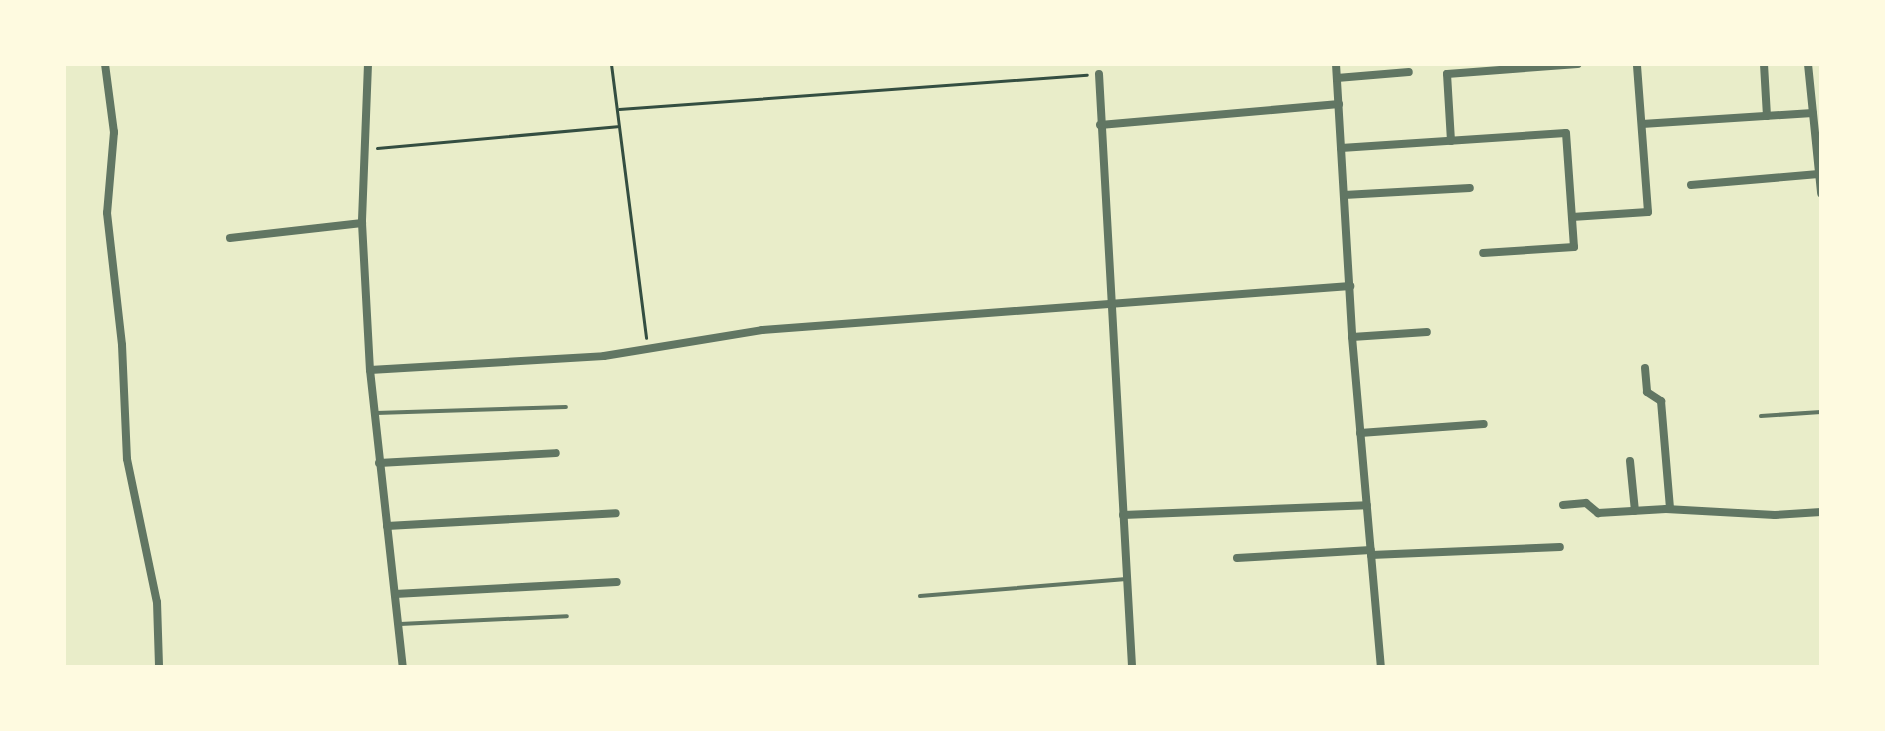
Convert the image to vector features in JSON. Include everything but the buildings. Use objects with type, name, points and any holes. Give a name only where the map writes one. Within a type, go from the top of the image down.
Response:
[{"type":"street","points":[[105,64],[114,132],[107,213],[122,345],[127,459],[157,602],[159,667]]},
{"type":"street","points":[[368,64],[362,223],[370,370],[403,667]]},
{"type":"street","points":[[1336,64],[1352,337],[1381,667]]},
{"type":"street","points":[[1451,141],[1447,74],[1578,64]]},
{"type":"street","points":[[1572,217],[1648,212],[1637,64]]},
{"type":"street","points":[[1764,64],[1767,116]]},
{"type":"street","points":[[1808,64],[1821,193]]},
{"type":"street","points":[[1337,78],[1409,72]]},
{"type":"street","points":[[1099,74],[1132,667]]},
{"type":"street","points":[[1100,125],[1339,104]]},
{"type":"street","points":[[1642,124],[1813,113]]},
{"type":"street","points":[[1341,148],[1566,133],[1574,247],[1483,253]]},
{"type":"street","points":[[1691,185],[1819,174]]},
{"type":"street","points":[[1344,195],[1470,188]]},
{"type":"street","points":[[230,238],[362,223]]},
{"type":"street","points":[[370,370],[647,350],[762,330],[1350,286]]},
{"type":"street","points":[[1352,337],[1427,332]]},
{"type":"street","points":[[1645,368],[1647,392],[1661,401],[1670,509]]},
{"type":"street","points":[[1360,433],[1484,424]]},
{"type":"street","points":[[379,463],[556,453]]},
{"type":"street","points":[[1630,461],[1635,511]]},
{"type":"street","points":[[1563,505],[1586,503],[1598,513],[1670,509],[1775,515],[1821,512]]},
{"type":"street","points":[[1123,515],[1367,505]]},
{"type":"street","points":[[387,526],[616,513]]},
{"type":"street","points":[[1237,558],[1560,547]]},
{"type":"street","points":[[395,594],[617,582]]},
{"type":"lane","points":[[373,413],[566,407]]},
{"type":"lane","points":[[1761,416],[1821,412]]},
{"type":"lane","points":[[920,596],[1126,579]]},
{"type":"lane","points":[[398,624],[567,616]]},
{"type":"path","points":[[611,64],[647,350]]},
{"type":"path","points":[[619,109],[1099,74]]},
{"type":"path","points":[[366,149],[618,126]]}]
